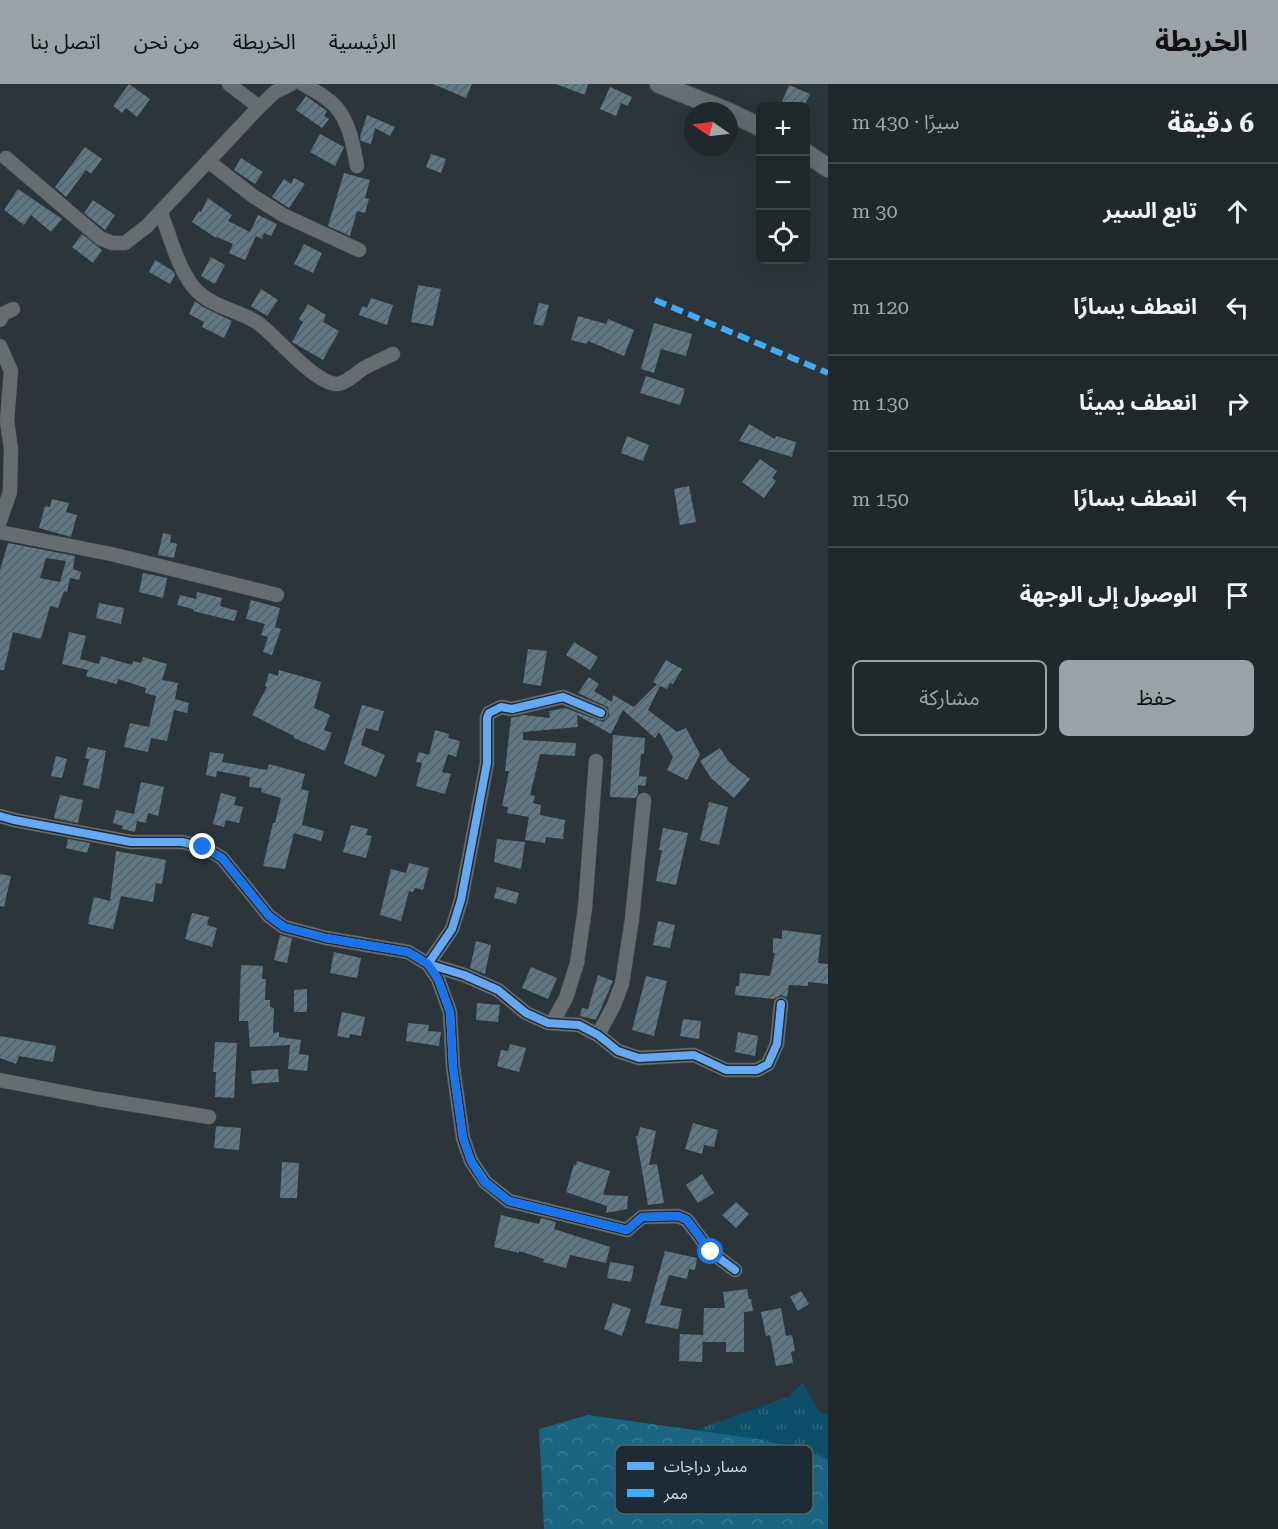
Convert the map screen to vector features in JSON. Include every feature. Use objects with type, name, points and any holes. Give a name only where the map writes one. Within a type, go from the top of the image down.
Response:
[{"type":"main road","points":[[658,84],[703,102]]},
{"type":"main road","points":[[738,117],[756,125]]},
{"type":"main road","points":[[810,156],[828,168]]},
{"type":"street","points":[[229,84],[259,107]]},
{"type":"street","points":[[6,158],[100,238],[112,243],[125,243],[161,213],[259,107],[275,92],[291,84]]},
{"type":"street","points":[[303,84],[330,100],[343,118],[352,140],[357,166]]},
{"type":"street","points":[[208,161],[253,196],[283,215],[359,250]]},
{"type":"street","points":[[161,213],[182,267],[197,291],[218,305],[257,323],[310,370],[325,380],[335,384],[345,382],[363,369],[393,354]]},
{"type":"street","points":[[0,320],[3,314],[13,309]]},
{"type":"street","points":[[0,346],[11,371],[7,421],[11,449],[10,492],[0,521]]},
{"type":"street","points":[[0,532],[111,554],[277,595]]},
{"type":"street","points":[[428,964],[452,929],[461,900],[487,763],[489,713],[501,707],[512,709],[563,696],[601,713]]},
{"type":"street","points":[[552,1023],[566,998],[577,963],[585,908],[596,761]]},
{"type":"street","points":[[598,1035],[622,984],[632,919],[644,800]]},
{"type":"street","points":[[0,816],[131,842],[182,842],[203,847],[222,858],[269,916],[284,927],[326,938],[408,952],[428,964],[464,975],[498,990],[526,1013],[552,1023],[579,1025],[598,1035],[618,1051],[639,1058],[694,1055],[726,1070],[757,1070],[768,1064],[777,1044],[781,1004]]},
{"type":"street","points":[[428,964],[438,979],[450,1012],[453,1067],[463,1138],[471,1161],[484,1182],[509,1201],[627,1230],[642,1217],[678,1216],[687,1220],[711,1252],[735,1270]]},
{"type":"street","points":[[0,1080],[209,1118]]},
{"type":"green space","points":[[803,1383],[819,1411],[828,1415],[828,1460],[813,1453],[813,1445],[778,1445],[695,1430],[788,1397]]},
{"type":"green space","points":[[588,1415],[758,1439],[784,1445],[615,1445],[615,1514],[813,1514],[813,1453],[828,1460],[828,1529],[544,1529],[539,1429]]},
{"type":"building","points":[[129,84],[150,99],[137,117],[126,108],[122,113],[113,106]]},
{"type":"building","points":[[433,84],[472,84],[466,98]]},
{"type":"building","points":[[556,84],[588,84],[585,95]]},
{"type":"building","points":[[789,85],[810,94],[806,102],[782,102]]},
{"type":"building","points":[[610,87],[632,97],[628,106],[621,103],[616,116],[600,109]]},
{"type":"building","points":[[306,96],[327,111],[324,116],[329,119],[322,128],[296,110]]},
{"type":"building","points":[[367,115],[395,127],[390,136],[375,128],[371,144],[361,141],[360,137]]},
{"type":"building","points":[[320,134],[344,147],[335,166],[310,152]]},
{"type":"building","points":[[85,147],[102,159],[91,174],[86,170],[66,197],[55,187]]},
{"type":"building","points":[[431,154],[446,159],[441,173],[426,167]]},
{"type":"building","points":[[241,158],[263,172],[255,184],[234,170]]},
{"type":"building","points":[[344,173],[370,180],[365,198],[369,199],[365,213],[357,211],[350,236],[328,226]]},
{"type":"building","points":[[294,178],[305,184],[289,208],[272,197],[284,179],[291,184]]},
{"type":"building","points":[[18,189],[62,219],[51,232],[31,215],[24,225],[4,210]]},
{"type":"building","points":[[208,198],[232,215],[228,221],[250,232],[258,215],[277,224],[271,236],[264,233],[262,239],[256,236],[245,260],[229,253],[233,244],[216,238],[192,222],[199,211],[201,212]]},
{"type":"building","points":[[93,200],[115,215],[105,230],[84,213]]},
{"type":"building","points":[[82,234],[102,250],[93,263],[72,247]]},
{"type":"building","points":[[304,244],[322,253],[313,273],[294,264]]},
{"type":"building","points":[[211,257],[225,265],[215,284],[201,276]]},
{"type":"building","points":[[155,260],[173,271],[175,275],[170,284],[149,272]]},
{"type":"building","points":[[418,285],[441,289],[433,326],[411,322]]},
{"type":"building","points":[[261,289],[278,300],[267,316],[251,306]]},
{"type":"building","points":[[371,298],[393,305],[387,325],[359,315],[362,306],[367,308]]},
{"type":"building","points":[[195,301],[232,321],[224,338],[202,327],[204,322],[189,314]]},
{"type":"building","points":[[539,303],[549,305],[543,326],[533,324]]},
{"type":"building","points":[[308,304],[326,315],[323,322],[339,331],[323,360],[292,342],[303,322],[299,319]]},
{"type":"building","points":[[578,316],[606,324],[608,319],[634,330],[624,356],[588,341],[587,344],[571,340]]},
{"type":"building","points":[[654,323],[692,334],[686,356],[661,349],[654,373],[641,369]]},
{"type":"building","points":[[646,376],[685,389],[680,405],[640,393]]},
{"type":"building","points":[[749,424],[775,439],[776,436],[796,442],[792,457],[739,441]]},
{"type":"building","points":[[627,436],[649,445],[643,461],[621,453]]},
{"type":"building","points":[[760,459],[777,471],[772,478],[776,481],[764,498],[742,482]]},
{"type":"building","points":[[689,486],[696,522],[680,525],[674,489]]},
{"type":"building","points":[[52,499],[69,503],[66,512],[77,515],[71,537],[39,528],[45,506],[50,507]]},
{"type":"building","points":[[163,533],[171,535],[170,542],[177,544],[174,558],[158,555]]},
{"type":"building","points":[[8,543],[75,556],[73,569],[81,572],[79,580],[70,578],[67,592],[64,591],[58,608],[50,606],[41,639],[13,632],[4,670],[0,670],[0,570]],"holes":[[[46,558],[66,561],[60,582],[40,578]]]},
{"type":"building","points":[[143,573],[167,578],[163,598],[139,592]]},
{"type":"building","points":[[197,592],[222,598],[220,606],[238,611],[234,621],[177,605],[180,595],[196,599]]},
{"type":"building","points":[[251,600],[280,608],[275,627],[281,629],[272,655],[263,652],[268,637],[261,635],[265,624],[246,619]]},
{"type":"building","points":[[99,603],[124,608],[121,624],[96,618]]},
{"type":"building","points":[[69,632],[86,636],[80,659],[99,664],[101,656],[132,665],[133,661],[141,663],[143,657],[167,664],[162,680],[178,683],[175,699],[189,703],[187,713],[174,710],[167,741],[151,738],[148,752],[124,747],[130,723],[149,727],[156,696],[145,693],[146,688],[118,679],[117,684],[86,676],[88,670],[62,664]]},
{"type":"building","points":[[574,642],[598,657],[590,670],[566,655]]},
{"type":"building","points":[[528,649],[547,651],[541,686],[523,683]]},
{"type":"building","points":[[666,660],[682,669],[667,689],[660,686],[648,710],[677,732],[686,728],[700,754],[687,780],[667,770],[673,757],[659,732],[655,738],[623,710],[611,734],[577,715],[578,727],[523,732],[523,740],[576,743],[575,756],[540,754],[530,795],[535,796],[533,803],[541,805],[540,815],[565,820],[563,839],[546,837],[545,843],[525,840],[529,817],[507,813],[508,807],[502,806],[509,771],[505,771],[511,718],[524,715],[550,718],[549,711],[565,708],[603,722],[609,716],[608,707],[578,693],[589,677],[599,684],[594,691],[612,702],[613,695],[634,707],[657,684],[653,682]]},
{"type":"building","points":[[279,670],[321,682],[314,708],[330,715],[324,730],[332,733],[325,751],[294,738],[252,715],[267,687],[265,686],[269,673],[278,676]]},
{"type":"building","points":[[362,705],[384,711],[378,731],[366,728],[361,745],[385,755],[376,777],[344,764]]},
{"type":"building","points":[[435,730],[449,734],[448,738],[460,741],[456,757],[448,754],[442,772],[451,774],[445,794],[416,786],[422,763],[416,762],[419,752],[429,755]]},
{"type":"building","points":[[613,735],[645,738],[639,776],[647,777],[645,786],[638,785],[638,794],[635,798],[610,797]]},
{"type":"building","points":[[88,747],[106,751],[99,789],[83,785],[89,759],[85,758]]},
{"type":"building","points":[[720,748],[729,762],[750,779],[734,798],[711,778],[700,761]]},
{"type":"building","points":[[210,752],[224,754],[222,762],[267,770],[269,764],[305,774],[301,789],[309,791],[302,825],[324,831],[321,841],[294,833],[285,869],[263,866],[281,798],[261,792],[262,788],[249,787],[250,777],[217,771],[216,777],[206,775]]},
{"type":"building","points":[[56,756],[67,759],[62,778],[51,776]]},
{"type":"building","points":[[141,782],[164,787],[158,816],[148,813],[146,823],[137,821],[135,832],[122,829],[123,826],[113,823],[116,810],[134,814]]},
{"type":"building","points":[[221,793],[236,797],[234,805],[243,807],[239,823],[226,820],[224,827],[213,824]]},
{"type":"building","points":[[60,795],[83,800],[78,823],[54,818]]},
{"type":"building","points":[[709,802],[728,807],[719,845],[700,840]]},
{"type":"building","points":[[351,825],[368,829],[366,835],[372,836],[366,858],[343,852]]},
{"type":"building","points":[[663,828],[688,833],[676,885],[656,881],[662,850],[659,850]]},
{"type":"building","points":[[68,839],[90,843],[87,853],[66,848]]},
{"type":"building","points":[[497,839],[525,842],[521,869],[494,862]]},
{"type":"building","points":[[116,851],[166,860],[162,884],[156,883],[153,902],[121,896],[113,929],[88,924],[94,897],[110,901]]},
{"type":"building","points":[[409,863],[429,868],[423,890],[415,888],[413,892],[409,891],[401,921],[380,915],[391,869],[406,873]]},
{"type":"building","points":[[0,874],[11,876],[4,907],[0,906]]},
{"type":"building","points":[[497,887],[519,893],[516,904],[494,898]]},
{"type":"building","points":[[192,913],[209,917],[207,925],[217,928],[212,947],[185,939]]},
{"type":"building","points":[[658,921],[675,925],[670,948],[653,945]]},
{"type":"building","points":[[782,930],[821,935],[818,963],[828,964],[828,984],[808,982],[808,986],[789,985],[787,997],[781,995],[773,999],[735,995],[736,986],[739,986],[740,973],[770,976],[775,953],[773,953],[773,938],[782,939]]},
{"type":"building","points":[[280,935],[292,938],[287,963],[274,960]]},
{"type":"building","points":[[476,941],[491,945],[485,974],[470,968]]},
{"type":"building","points":[[334,952],[361,958],[357,978],[330,973]]},
{"type":"building","points":[[241,965],[263,966],[262,979],[266,979],[265,1000],[270,1000],[270,1007],[274,1008],[273,1033],[279,1032],[279,1037],[301,1040],[299,1054],[309,1055],[307,1071],[288,1069],[290,1045],[250,1047],[248,1021],[239,1021]]},
{"type":"building","points":[[531,967],[557,978],[548,999],[522,988]]},
{"type":"building","points":[[598,975],[613,981],[596,1020],[580,1016],[582,1008],[588,1009]]},
{"type":"building","points":[[646,976],[667,981],[654,1036],[632,1030]]},
{"type":"building","points":[[307,989],[307,1012],[294,1012],[294,990]]},
{"type":"building","points":[[477,1003],[500,1005],[498,1022],[476,1020]]},
{"type":"building","points":[[342,1012],[365,1017],[361,1036],[350,1034],[349,1038],[337,1036]]},
{"type":"building","points":[[683,1019],[701,1021],[699,1039],[680,1036]]},
{"type":"building","points":[[408,1023],[429,1025],[428,1031],[441,1032],[439,1046],[406,1041]]},
{"type":"building","points":[[738,1032],[758,1036],[755,1056],[735,1052]]},
{"type":"building","points":[[0,1036],[56,1046],[53,1062],[19,1056],[16,1064],[0,1058]]},
{"type":"building","points":[[215,1042],[237,1043],[234,1098],[215,1097],[216,1072],[213,1072]]},
{"type":"building","points":[[510,1044],[526,1048],[519,1072],[497,1066],[501,1050],[508,1051]]},
{"type":"building","points":[[278,1069],[279,1082],[252,1084],[251,1071]]},
{"type":"building","points":[[693,1123],[718,1130],[714,1147],[704,1145],[702,1154],[685,1149]]},
{"type":"building","points":[[216,1126],[241,1128],[239,1150],[214,1148]]},
{"type":"building","points":[[640,1127],[656,1131],[649,1165],[657,1164],[664,1203],[648,1205],[636,1136],[638,1136]]},
{"type":"building","points":[[577,1161],[610,1171],[603,1195],[628,1196],[627,1209],[606,1213],[607,1206],[566,1192],[574,1164],[576,1165]]},
{"type":"building","points":[[282,1162],[299,1163],[297,1198],[280,1198]]},
{"type":"building","points":[[702,1174],[714,1193],[698,1203],[686,1185]]},
{"type":"building","points":[[736,1202],[749,1214],[736,1228],[722,1215]]},
{"type":"building","points":[[501,1215],[539,1224],[541,1218],[556,1222],[554,1229],[610,1247],[606,1263],[570,1255],[566,1268],[543,1262],[544,1259],[519,1251],[519,1253],[494,1247]]},
{"type":"building","points":[[665,1251],[697,1258],[695,1270],[689,1269],[687,1279],[669,1275],[660,1305],[682,1309],[678,1329],[645,1323]]},
{"type":"building","points":[[610,1262],[634,1266],[631,1282],[607,1278]]},
{"type":"building","points":[[747,1289],[753,1311],[744,1312],[744,1352],[726,1352],[726,1342],[703,1342],[704,1308],[725,1308],[723,1292]]},
{"type":"building","points":[[801,1291],[809,1304],[798,1311],[790,1297]]},
{"type":"building","points":[[613,1303],[631,1309],[622,1336],[604,1329]]},
{"type":"building","points":[[781,1308],[786,1336],[792,1335],[795,1351],[791,1352],[793,1363],[776,1366],[770,1335],[766,1336],[761,1312]]},
{"type":"building","points":[[680,1334],[703,1335],[702,1362],[679,1361]]},
{"type":"marked path","points":[[655,300],[828,373]]},
{"type":"cycle path","points":[[601,713],[563,697],[512,709],[501,707],[489,713],[487,763],[461,900],[452,929],[428,964],[464,975],[498,990],[526,1013],[548,1023],[579,1025],[598,1035],[618,1051],[639,1058],[694,1055],[726,1070],[757,1070],[768,1064],[777,1044],[781,1004]]},
{"type":"cycle path","points":[[0,816],[131,842],[182,842],[203,847],[222,858],[269,916],[284,927],[326,938],[408,952],[428,964],[438,979],[450,1012],[453,1067],[463,1138],[471,1161],[485,1182],[509,1201],[627,1230],[642,1217],[678,1216],[687,1220],[711,1252],[735,1270]]},
{"type":"route","points":[[203,847],[222,858],[269,916],[284,927],[326,938],[408,952],[428,964],[438,979],[450,1012],[453,1067],[463,1138],[471,1161],[484,1182],[509,1201],[627,1230],[642,1217],[678,1216],[687,1220],[711,1252]]}]
